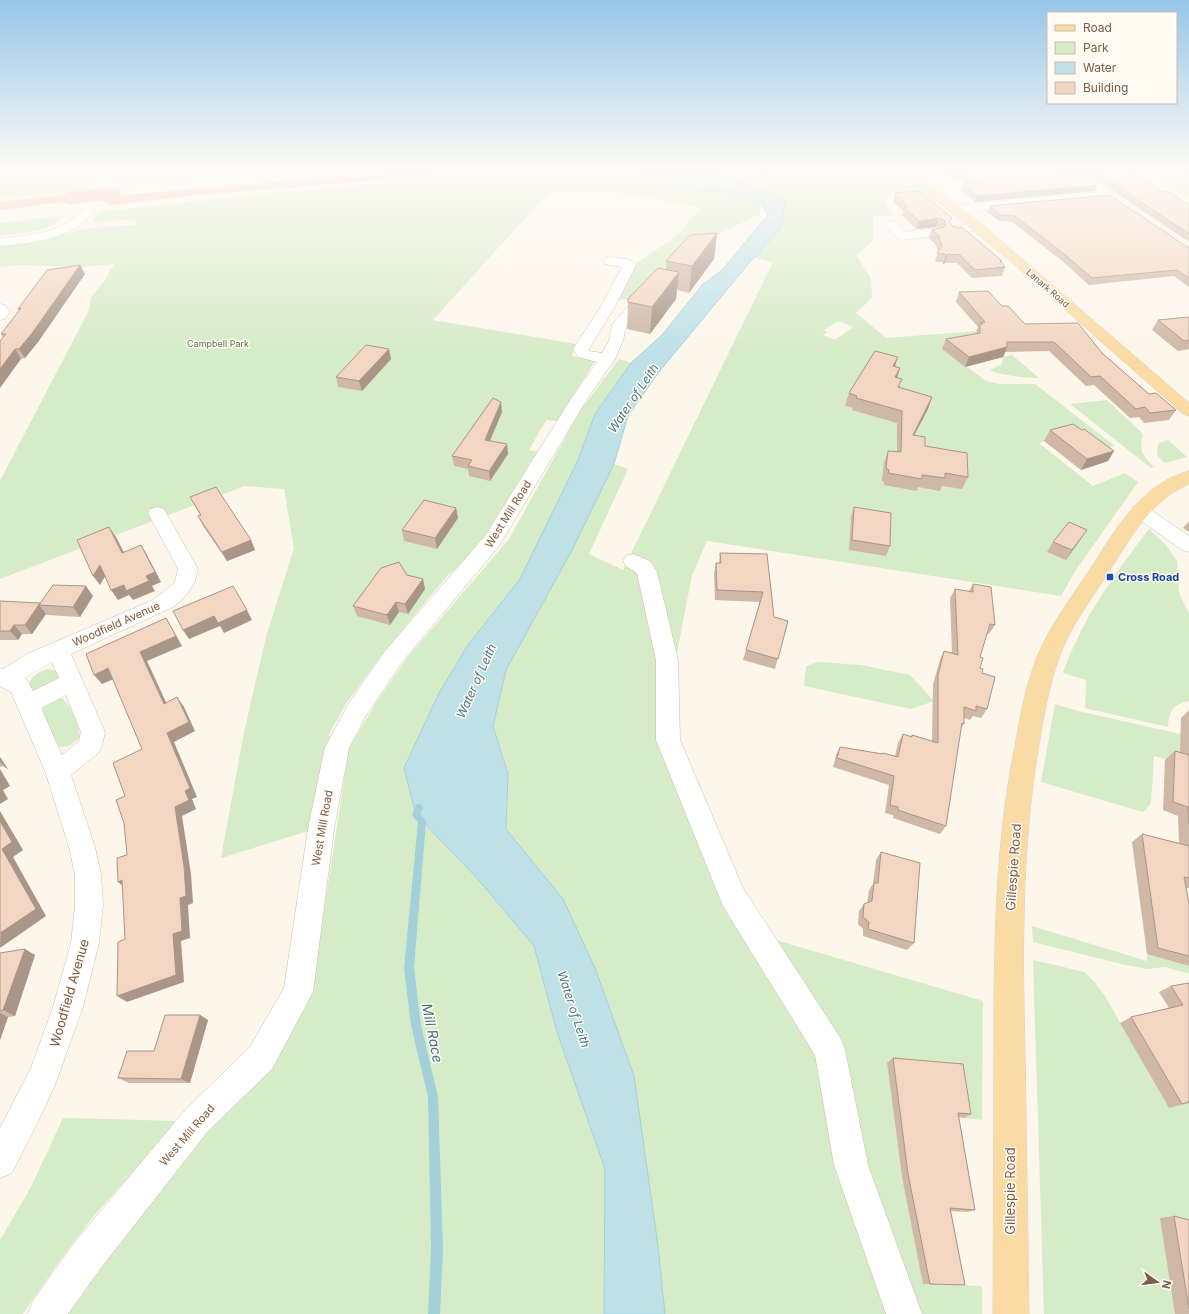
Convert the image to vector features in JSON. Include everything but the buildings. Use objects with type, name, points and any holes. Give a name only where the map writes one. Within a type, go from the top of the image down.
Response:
[{"type":"main road","name":"Lanark Road","points":[[983,231],[1189,411]]},
{"type":"main road","name":"Gillespie Road","points":[[1011,1314],[1009,921],[1013,840],[1024,756],[1040,682],[1049,655],[1061,632],[1123,533],[1140,511],[1169,485],[1189,477]]},
{"type":"street","points":[[0,242],[34,237],[56,231]]},
{"type":"street","points":[[898,231],[902,236],[936,232]]},
{"type":"street","points":[[610,261],[624,263],[629,266],[607,308],[581,349],[583,354],[612,350]]},
{"type":"street","name":"West Mill Road","points":[[46,1314],[87,1256],[197,1120],[261,1058],[298,992],[321,829],[338,747],[357,710],[394,656],[492,542],[579,399],[612,350],[619,325],[658,282]]},
{"type":"street","points":[[1140,511],[1189,545]]},
{"type":"street","name":"Woodfield Avenue","points":[[4,678],[58,650],[160,605],[172,598],[187,578],[188,569],[157,513]]},
{"type":"street","points":[[633,561],[643,566],[647,572],[667,660],[668,740],[733,897],[830,1050],[851,1164],[904,1314]]},
{"type":"street","points":[[57,771],[75,759],[90,746],[93,732],[58,650]]},
{"type":"street","name":"Woodfield Avenue","points":[[0,1161],[25,1115],[44,1074],[68,1007],[85,943],[89,905],[88,875],[82,847],[57,771],[19,686],[4,678]]},
{"type":"street","points":[[28,704],[71,682]]},
{"type":"green space","points":[[0,231],[32,231],[26,232],[0,236]]},
{"type":"green space","name":"Campbell Park","points":[[75,231],[513,231],[433,320],[576,344],[572,356],[595,361],[557,421],[546,420],[529,450],[539,452],[534,461],[530,462],[524,474],[525,476],[473,555],[447,576],[381,656],[347,702],[328,736],[337,737],[318,828],[221,858],[244,732],[266,637],[294,548],[284,489],[245,486],[0,579],[0,481],[89,310],[91,297],[105,280],[114,264],[82,267],[17,265],[0,267],[0,246],[21,244]]},
{"type":"green space","points":[[681,231],[724,231],[678,254],[633,300],[618,299],[637,263],[678,235]]},
{"type":"green space","points":[[778,231],[873,231],[873,241],[856,255],[871,278],[872,298],[856,313],[886,338],[976,331],[986,341],[944,350],[986,381],[999,384],[1035,384],[1115,446],[1096,452],[1067,434],[1039,443],[1093,486],[1125,473],[1138,482],[1076,570],[1061,596],[707,541],[692,575],[676,658],[675,731],[744,894],[776,940],[983,1001],[982,1120],[964,1118],[956,1069],[887,1063],[902,1177],[957,1285],[982,1286],[982,1314],[665,1314],[658,1246],[563,899],[506,829],[508,770],[493,726],[506,670],[571,552],[614,464],[628,469],[589,554],[623,570],[773,262],[754,258]],"holes":[[[838,321],[853,327],[835,340],[823,335],[827,332],[824,330]]]},
{"type":"green space","points":[[1012,355],[1039,378],[1006,375],[990,370],[1002,364],[1003,357]]},
{"type":"green space","points":[[619,359],[631,363],[595,414],[578,460],[520,579],[468,645],[439,693],[416,816],[476,877],[534,946],[557,1032],[605,1169],[604,1314],[62,1314],[311,994],[349,748],[376,703],[407,658],[509,539],[580,411]]},
{"type":"green space","points":[[1107,400],[1143,434],[1141,445],[1142,452],[1154,467],[1151,468],[1070,404]]},
{"type":"green space","points":[[1168,440],[1187,457],[1165,463],[1162,461],[1157,452],[1158,446],[1159,443]]},
{"type":"green space","points":[[1149,529],[1166,545],[1177,561],[1179,593],[1189,614],[1189,701],[1179,704],[1173,709],[1169,717],[1168,727],[1085,708],[1086,680],[1063,673],[1081,631],[1096,604]]},
{"type":"green space","points":[[818,662],[861,665],[910,675],[934,701],[911,709],[804,686],[806,666]]},
{"type":"green space","points":[[49,669],[57,671],[59,677],[57,681],[36,691],[32,690],[29,684],[32,678],[40,672]]},
{"type":"green space","points":[[60,697],[71,709],[74,715],[80,732],[80,737],[72,744],[60,747],[48,728],[44,716],[43,706]]},
{"type":"green space","points":[[1055,704],[1078,711],[1180,734],[1181,731],[1189,734],[1180,764],[1154,756],[1151,804],[1143,812],[1041,782]]},
{"type":"green space","points":[[1032,926],[1147,961],[1147,954],[1189,966],[1189,974],[1165,967],[1147,969],[1126,965],[1033,942]]},
{"type":"green space","points":[[1033,960],[1085,972],[1105,996],[1169,1108],[1189,1103],[1189,1314],[1044,1314]]},
{"type":"green space","points":[[63,1118],[180,1121],[97,1212],[58,1263],[23,1314],[0,1314],[0,1240],[31,1187]]},
{"type":"water","name":"Water of Leith","points":[[754,231],[778,231],[750,262],[658,373],[628,416],[614,464],[571,552],[506,670],[493,726],[508,773],[506,829],[563,899],[595,968],[634,1076],[658,1246],[665,1314],[604,1314],[605,1169],[557,1032],[534,946],[476,877],[416,815],[404,768],[439,693],[468,645],[520,579],[578,460],[595,414],[631,363],[662,335],[702,285],[722,270]]},
{"type":"waterway","name":"Mill Race","points":[[419,808],[416,815],[422,821],[409,968],[416,1025],[433,1097],[437,1249],[434,1314]]},
{"type":"place","name":"Cross Road","points":[[1110,577]]}]
